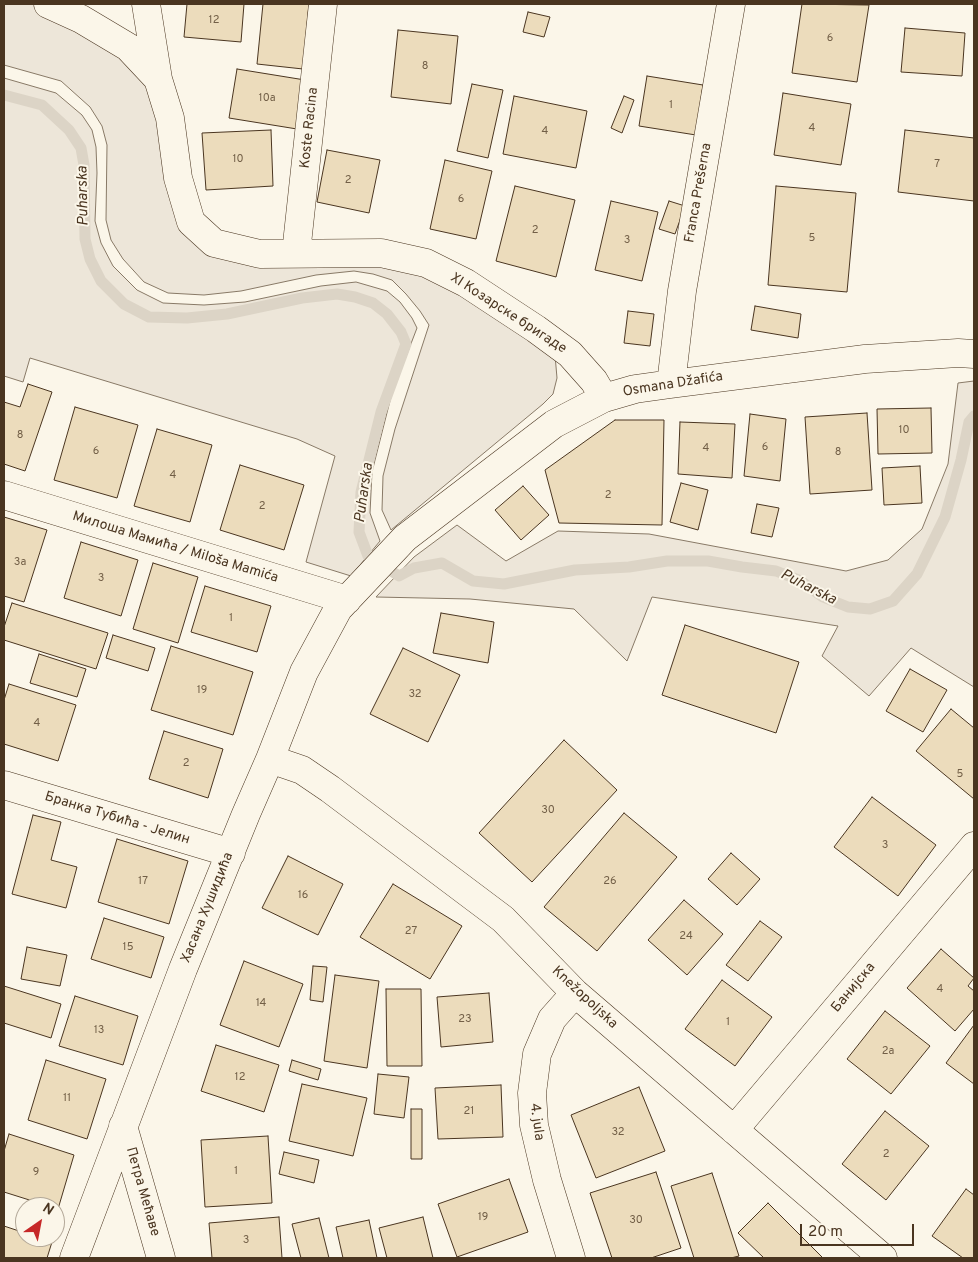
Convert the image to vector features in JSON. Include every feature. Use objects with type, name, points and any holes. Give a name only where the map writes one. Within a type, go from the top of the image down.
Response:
[{"type":"street","name":"XI Козарске бригаде","points":[[48,4],[81,19],[128,47],[158,79]]},
{"type":"street","name":"XI Козарске бригаде","points":[[146,4],[158,79],[170,118],[178,178],[191,222],[214,242],[260,254],[380,253],[426,263],[466,282],[550,339],[576,361],[594,381],[604,398]]},
{"type":"street","name":"Koste Racina","points":[[296,253],[323,4]]},
{"type":"street","name":"Franca Prešerna","points":[[671,384],[682,291],[731,4]]},
{"type":"street","name":"Osmana Džafića","points":[[372,573],[405,538],[554,424],[604,398],[635,389],[865,359],[958,353],[974,354]]},
{"type":"street","name":"Милоша Мамића / Miloša Mamića","points":[[4,495],[347,600]]},
{"type":"street","name":"Хасана Хушидића","points":[[74,1258],[183,969],[304,672],[338,609],[372,573]]},
{"type":"street","name":"Knežopoljska","points":[[270,759],[302,770],[495,913],[575,993],[883,1258]]},
{"type":"street","name":"Бранка Тубића - Јелин","points":[[4,785],[231,853]]},
{"type":"street","name":"Банијска","points":[[734,1130],[974,846]]},
{"type":"street","name":"4. jula","points":[[571,1258],[547,1180],[534,1125],[532,1093],[537,1054],[552,1019],[575,993]]},
{"type":"street","name":"Петра Мећаве","points":[[123,1126],[161,1258]]},
{"type":"shaded area","points":[[4,4],[43,4],[128,60],[154,89],[198,232],[423,267],[555,355],[557,378],[553,394],[391,530],[382,510],[383,476],[395,429],[429,325],[420,311],[392,280],[354,271],[316,275],[241,291],[204,295],[168,293],[144,282],[123,259],[111,240],[106,220],[107,145],[102,126],[90,107],[61,81],[4,65]]},
{"type":"shaded area","points":[[4,78],[56,93],[82,115],[92,130],[96,147],[97,173],[95,221],[101,243],[113,266],[137,290],[163,303],[204,305],[245,302],[321,286],[356,282],[387,291],[400,302],[412,318],[417,328],[392,393],[372,472],[370,513],[380,541],[351,576],[306,562],[335,456],[297,439],[30,358],[23,382],[4,376]]},
{"type":"shaded area","points":[[974,381],[974,687],[911,648],[869,696],[822,656],[838,626],[652,597],[627,661],[574,609],[470,599],[376,597],[414,557],[457,525],[506,561],[558,531],[649,534],[846,571],[888,560],[922,529],[948,464],[958,383]]},
{"type":"building","points":[[187,4],[244,4],[241,42],[184,37]]},
{"type":"building","points":[[263,4],[309,4],[303,69],[257,64]]},
{"type":"building","points":[[802,4],[869,5],[857,82],[792,73]]},
{"type":"building","points":[[528,12],[550,17],[544,37],[523,32]]},
{"type":"building","points":[[905,28],[965,33],[962,76],[901,72]]},
{"type":"building","points":[[398,30],[458,36],[451,104],[391,97]]},
{"type":"building","points":[[237,69],[305,80],[297,129],[229,118]]},
{"type":"building","points":[[647,76],[703,85],[696,135],[639,126]]},
{"type":"building","points":[[472,84],[503,90],[488,158],[457,151]]},
{"type":"building","points":[[783,93],[851,104],[841,165],[774,155]]},
{"type":"building","points":[[514,96],[587,111],[576,168],[503,154]]},
{"type":"building","points":[[624,96],[634,100],[622,133],[611,128]]},
{"type":"building","points":[[271,130],[273,186],[206,190],[202,133]]},
{"type":"building","points":[[905,130],[974,138],[974,201],[898,192]]},
{"type":"building","points":[[327,150],[380,160],[369,213],[317,202]]},
{"type":"building","points":[[445,160],[492,171],[476,239],[430,229]]},
{"type":"building","points":[[515,186],[575,200],[556,277],[496,261]]},
{"type":"building","points":[[776,186],[856,193],[847,292],[768,285]]},
{"type":"building","points":[[611,201],[658,212],[642,281],[595,270]]},
{"type":"building","points":[[669,201],[685,206],[675,234],[659,229]]},
{"type":"building","points":[[755,306],[801,314],[798,338],[751,330]]},
{"type":"building","points":[[628,311],[654,314],[650,346],[624,343]]},
{"type":"building","points":[[28,384],[52,392],[25,471],[4,464],[4,402],[20,407]]},
{"type":"building","points":[[75,407],[138,425],[117,498],[54,480]]},
{"type":"building","points":[[931,408],[932,453],[878,454],[877,409]]},
{"type":"building","points":[[867,413],[872,490],[810,494],[805,417]]},
{"type":"building","points":[[750,414],[786,419],[780,481],[744,476]]},
{"type":"building","points":[[615,420],[664,420],[662,525],[559,523],[545,470]]},
{"type":"building","points":[[680,422],[735,424],[732,478],[678,474]]},
{"type":"building","points":[[157,429],[212,445],[190,522],[134,506]]},
{"type":"building","points":[[240,465],[304,485],[284,550],[220,530]]},
{"type":"building","points":[[920,466],[922,503],[884,505],[882,468]]},
{"type":"building","points":[[681,483],[708,490],[698,530],[670,522]]},
{"type":"building","points":[[523,486],[549,515],[521,540],[495,510]]},
{"type":"building","points":[[757,504],[779,508],[772,537],[751,533]]},
{"type":"building","points":[[4,517],[47,530],[24,602],[4,596]]},
{"type":"building","points":[[81,542],[138,560],[121,616],[64,598]]},
{"type":"building","points":[[153,563],[198,577],[178,643],[133,629]]},
{"type":"building","points":[[205,586],[271,606],[257,652],[191,632]]},
{"type":"building","points":[[12,603],[108,633],[96,669],[4,640],[4,627]]},
{"type":"building","points":[[441,613],[494,622],[488,663],[433,653]]},
{"type":"building","points":[[685,625],[799,662],[776,733],[662,695]]},
{"type":"building","points":[[113,635],[155,648],[148,671],[106,658]]},
{"type":"building","points":[[171,646],[253,672],[233,735],[151,710]]},
{"type":"building","points":[[403,648],[460,675],[428,742],[370,714]]},
{"type":"building","points":[[39,654],[86,669],[77,697],[30,683]]},
{"type":"building","points":[[910,669],[947,690],[923,732],[886,711]]},
{"type":"building","points":[[9,684],[76,705],[58,761],[4,744],[4,700]]},
{"type":"building","points":[[951,709],[974,728],[974,799],[916,751]]},
{"type":"building","points":[[164,731],[223,749],[208,798],[149,779]]},
{"type":"building","points":[[564,740],[617,790],[532,882],[479,833]]},
{"type":"building","points":[[872,797],[936,845],[898,896],[834,847]]},
{"type":"building","points":[[624,813],[677,857],[597,951],[544,907]]},
{"type":"building","points":[[33,815],[61,822],[51,860],[77,867],[66,908],[12,894]]},
{"type":"building","points":[[117,839],[188,861],[169,924],[98,902]]},
{"type":"building","points":[[731,853],[760,879],[737,905],[708,879]]},
{"type":"building","points":[[288,856],[343,884],[318,935],[262,908]]},
{"type":"building","points":[[393,884],[462,926],[430,979],[360,937]]},
{"type":"building","points":[[684,900],[723,934],[687,975],[648,940]]},
{"type":"building","points":[[104,918],[164,937],[151,978],[91,959]]},
{"type":"building","points":[[760,921],[782,937],[748,981],[726,965]]},
{"type":"building","points":[[27,947],[67,955],[60,986],[21,979]]},
{"type":"building","points":[[941,949],[974,978],[968,986],[974,991],[974,1009],[955,1031],[907,988]]},
{"type":"building","points":[[244,961],[303,984],[279,1047],[220,1025]]},
{"type":"building","points":[[313,966],[327,967],[323,1002],[310,1000]]},
{"type":"building","points":[[335,975],[379,981],[367,1068],[324,1061]]},
{"type":"building","points":[[722,980],[772,1017],[735,1066],[685,1029]]},
{"type":"building","points":[[4,986],[61,1004],[51,1038],[4,1023]]},
{"type":"building","points":[[386,989],[421,989],[422,1066],[387,1066]]},
{"type":"building","points":[[489,993],[493,1042],[441,1047],[437,997]]},
{"type":"building","points":[[75,996],[138,1016],[123,1065],[59,1046]]},
{"type":"building","points":[[885,1011],[930,1046],[891,1094],[847,1059]]},
{"type":"building","points":[[974,1025],[974,1084],[946,1063]]},
{"type":"building","points":[[216,1045],[279,1065],[264,1112],[201,1091]]},
{"type":"building","points":[[46,1060],[106,1079],[87,1139],[28,1120]]},
{"type":"building","points":[[292,1060],[321,1069],[318,1080],[289,1071]]},
{"type":"building","points":[[378,1074],[409,1077],[404,1118],[374,1114]]},
{"type":"building","points":[[302,1084],[367,1098],[353,1156],[289,1141]]},
{"type":"building","points":[[501,1085],[503,1137],[438,1139],[435,1088]]},
{"type":"building","points":[[639,1087],[665,1151],[596,1178],[571,1115]]},
{"type":"building","points":[[411,1109],[422,1109],[422,1159],[411,1159]]},
{"type":"building","points":[[885,1111],[929,1146],[886,1200],[842,1164]]},
{"type":"building","points":[[9,1134],[74,1155],[62,1197],[20,1197],[4,1192],[4,1151]]},
{"type":"building","points":[[268,1136],[272,1203],[205,1207],[201,1140]]},
{"type":"building","points":[[284,1152],[319,1160],[314,1183],[279,1174]]},
{"type":"building","points":[[656,1172],[681,1248],[651,1258],[612,1258],[590,1193]]},
{"type":"building","points":[[712,1173],[739,1256],[731,1258],[694,1258],[671,1186]]},
{"type":"building","points":[[509,1179],[528,1232],[457,1257],[438,1204]]},
{"type":"building","points":[[966,1189],[974,1195],[974,1258],[963,1258],[932,1236]]},
{"type":"building","points":[[768,1203],[823,1258],[764,1258],[738,1233]]},
{"type":"building","points":[[279,1217],[282,1258],[212,1258],[209,1223]]},
{"type":"building","points":[[423,1217],[433,1258],[387,1258],[379,1228]]},
{"type":"building","points":[[319,1218],[329,1258],[301,1258],[292,1224]]},
{"type":"building","points":[[369,1220],[377,1258],[343,1258],[336,1227]]},
{"type":"building","points":[[4,1226],[15,1230],[15,1247],[50,1247],[47,1258],[4,1258]]},
{"type":"waterway","name":"Puharska","points":[[4,95],[42,105],[69,130],[81,148],[84,165],[85,239],[90,259],[101,281],[124,304],[149,317],[187,318],[227,314],[302,298],[337,294],[373,303],[387,314],[401,332],[406,344],[381,412],[361,492],[359,532],[368,556],[399,576],[414,568],[442,563],[473,581],[504,584],[575,570],[629,567],[667,561],[708,561],[776,571],[799,580],[823,597],[848,607],[870,609],[893,601],[917,574],[945,517],[961,460],[969,422],[974,416]]}]
